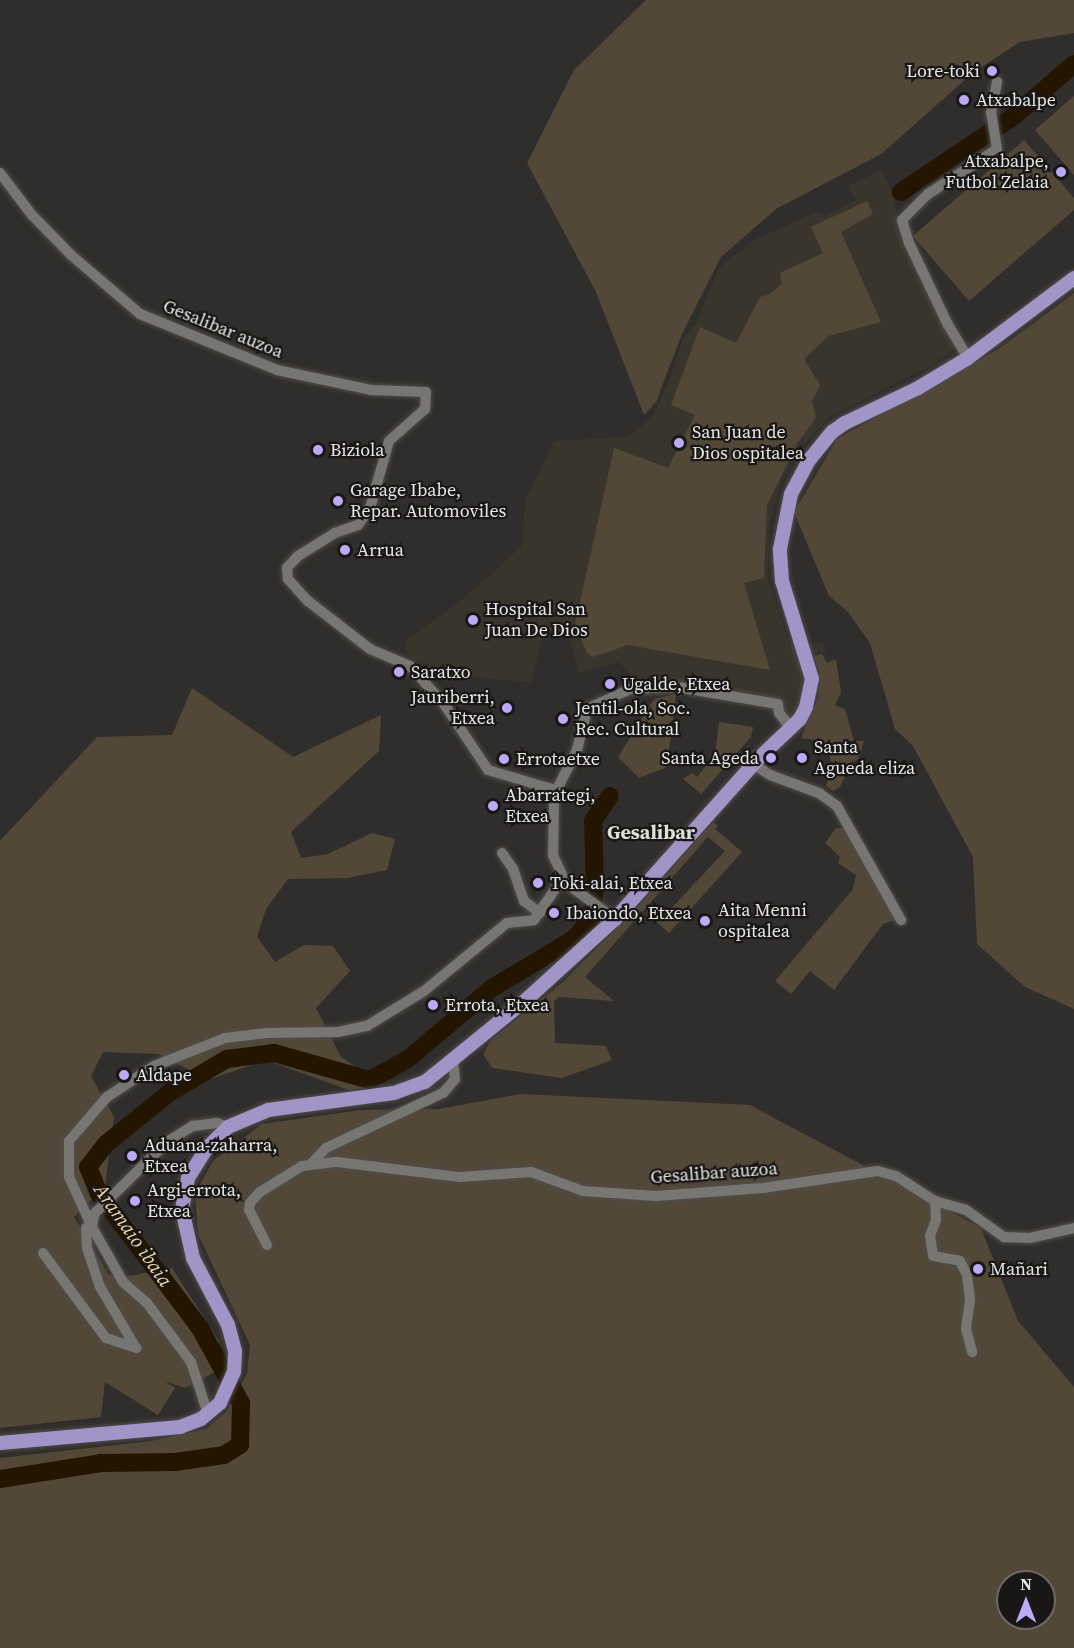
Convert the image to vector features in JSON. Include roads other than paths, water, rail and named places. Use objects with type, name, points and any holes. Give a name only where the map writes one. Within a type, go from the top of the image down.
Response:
[{"type":"main road","points":[[0,1443],[167,1429],[192,1423],[208,1414],[227,1393],[235,1364],[228,1325],[188,1244],[183,1209],[196,1162],[228,1127],[290,1105],[394,1093],[425,1082],[453,1061],[615,919],[753,764],[791,728],[806,707],[813,687],[781,568],[780,537],[791,494],[810,459],[832,432],[969,358],[1074,278]]},
{"type":"street","points":[[969,358],[948,324],[909,243],[902,220],[938,187],[989,157],[997,149],[997,136],[992,124],[997,82]]},
{"type":"street","name":"Gesalibar auzoa","points":[[0,173],[32,215],[71,255],[140,314],[277,370],[371,390],[426,392],[425,409],[389,441],[370,508],[358,525],[335,533],[298,556],[287,568],[288,579],[308,601],[370,649],[410,666],[444,704],[488,770],[555,790]]},
{"type":"street","points":[[615,919],[562,879],[553,855],[555,790],[577,750],[587,709],[630,689],[677,687],[778,704],[779,713],[791,728]]},
{"type":"street","points":[[753,764],[770,775],[819,793],[837,806],[901,920]]},
{"type":"street","points":[[502,853],[513,869],[524,901],[537,916]]},
{"type":"street","points":[[208,1414],[191,1362],[147,1303],[123,1282],[92,1227],[69,1177],[69,1141],[107,1097],[154,1066],[225,1038],[267,1033],[338,1032],[367,1026],[424,991],[507,923],[537,916],[562,879]]},
{"type":"street","name":"Gesalibar auzoa","points":[[312,1163],[326,1148],[443,1093],[455,1079],[453,1061]]},
{"type":"street","points":[[92,1227],[94,1214],[166,1142],[193,1126],[217,1123],[228,1127]]},
{"type":"street","name":"Gesalibar auzoa","points":[[267,1245],[249,1210],[250,1203],[287,1173],[312,1163],[358,1163],[466,1177],[531,1172],[584,1191],[656,1196],[763,1188],[878,1171],[896,1176],[935,1201],[966,1210],[993,1232],[1010,1239],[1074,1228]]},
{"type":"street","points":[[935,1201],[936,1220],[930,1236],[933,1256],[960,1261],[967,1275],[970,1300],[967,1334],[972,1352]]},
{"type":"street","points":[[43,1252],[106,1338],[136,1348],[111,1311],[93,1268],[86,1234],[88,1226],[92,1227]]},
{"type":"waterway","name":"Aramaio ibaia","points":[[901,192],[1014,116],[1074,64]]},
{"type":"waterway","name":"Aramaio ibaia","points":[[0,1479],[101,1463],[175,1462],[224,1455],[240,1445],[241,1403],[200,1328],[99,1194],[88,1167],[106,1144],[169,1093],[227,1059],[274,1053],[370,1080],[408,1059],[492,988],[574,939],[591,919],[595,887],[593,821],[610,796]]},
{"type":"place","name":"Lore-toki","points":[[992,71]]},
{"type":"place","name":"Atxabalpe","points":[[964,100]]},
{"type":"place","name":"Atxabalpe, Futbol Zelaia","points":[[1061,172]]},
{"type":"place","name":"San Juan de Dios ospitalea","points":[[679,443]]},
{"type":"place","name":"Biziola","points":[[318,450]]},
{"type":"place","name":"Garage Ibabe, Repar. Automoviles","points":[[338,501]]},
{"type":"place","name":"Arrua","points":[[345,550]]},
{"type":"place","name":"Hospital San Juan De Dios","points":[[473,620]]},
{"type":"place","name":"Saratxo","points":[[399,672]]},
{"type":"place","name":"Ugalde, Etxea","points":[[610,684]]},
{"type":"place","name":"Jauriberri, Etxea","points":[[507,708]]},
{"type":"place","name":"Jentil-ola, Soc. Rec. Cultural","points":[[563,719]]},
{"type":"place","name":"Santa Ageda","points":[[771,758]]},
{"type":"place","name":"Santa Agueda eliza","points":[[802,758]]},
{"type":"place","name":"Errotaetxe","points":[[504,759]]},
{"type":"place","name":"Abarrategi, Etxea","points":[[493,806]]},
{"type":"place","name":"Toki-alai, Etxea","points":[[538,883]]},
{"type":"place","name":"Ibaiondo, Etxea","points":[[554,913]]},
{"type":"place","name":"Aita Menni ospitalea","points":[[705,921]]},
{"type":"place","name":"Errota, Etxea","points":[[433,1005]]},
{"type":"place","name":"Aldape","points":[[124,1075]]},
{"type":"place","name":"Aduana-zaharra, Etxea","points":[[132,1156]]},
{"type":"place","name":"Argi-errota, Etxea","points":[[135,1201]]},
{"type":"place","name":"Mañari","points":[[978,1269]]},
{"type":"district","name":"Gesalibar","points":[[651,832]]}]
